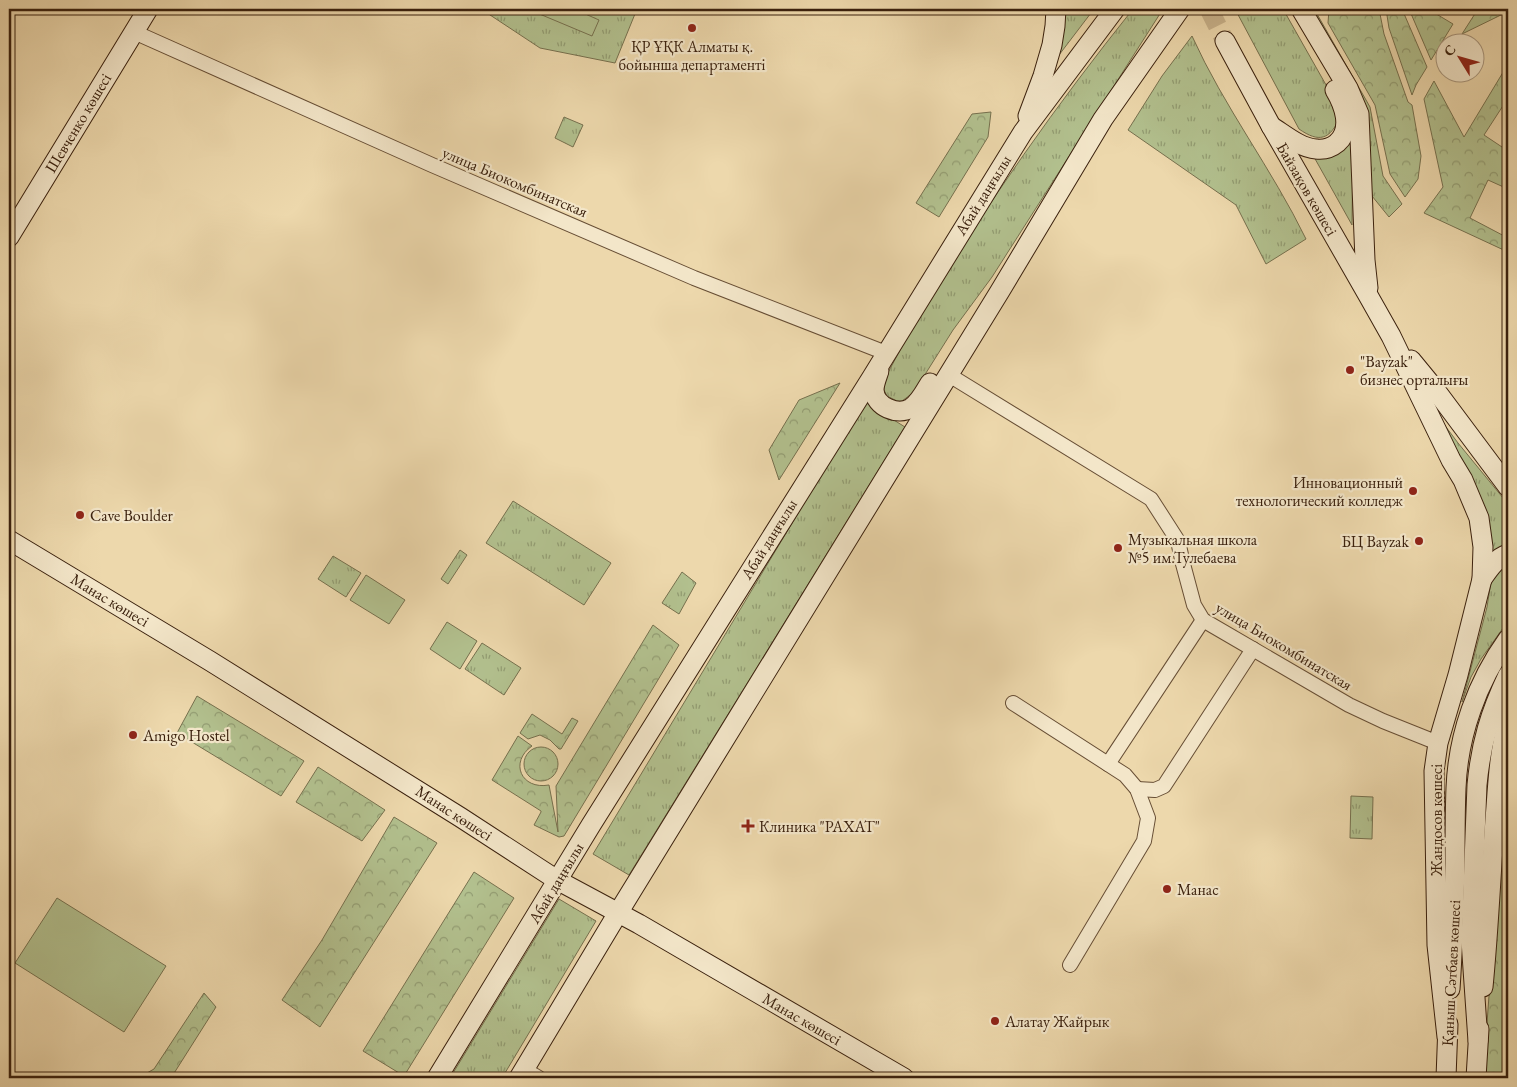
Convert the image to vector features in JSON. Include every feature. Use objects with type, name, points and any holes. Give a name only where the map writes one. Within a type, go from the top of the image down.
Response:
[{"type":"main road","name":"Шевченко көшесі","points":[[9,237],[148,9]]},
{"type":"main road","name":"Абай даңғылы","points":[[437,1078],[1023,132],[1115,9]]},
{"type":"main road","points":[[1271,126],[1302,144],[1315,149],[1331,148],[1342,138],[1346,125],[1342,101],[1288,9]]},
{"type":"main road","points":[[1301,9],[1348,88],[1359,114],[1365,260],[1369,296]]},
{"type":"main road","points":[[1023,132],[1052,45],[1055,10]]},
{"type":"main road","points":[[527,1075],[618,913],[949,375],[1103,118],[1179,12]]},
{"type":"main road","name":"Байзақов көшесі","points":[[1225,41],[1271,126],[1391,336],[1451,460],[1463,480],[1479,518],[1482,532],[1484,561],[1482,579]]},
{"type":"main road","points":[[886,353],[874,389],[876,398],[886,408],[891,410],[897,411],[911,408],[920,400],[961,335],[1000,291]]},
{"type":"main road","name":"Байзақов көшесі","points":[[1391,336],[1434,388],[1508,487]]},
{"type":"main road","points":[[1464,430],[1508,466]]},
{"type":"main road","name":"Манас көшесі","points":[[9,540],[348,746],[558,880],[904,1078]]},
{"type":"main road","points":[[1482,579],[1496,561],[1508,554]]},
{"type":"main road","name":"Жандосов көшесі","points":[[1447,1037],[1437,945],[1434,770],[1438,742],[1458,675],[1482,579]]},
{"type":"main road","name":"Қаныш Сәтбаев көшесі","points":[[1478,1042],[1463,939],[1456,786],[1461,748],[1476,696],[1488,669],[1508,639]]},
{"type":"main road","name":"Қаныш Сәтбаев көшесі","points":[[1446,1078],[1447,1037],[1463,939],[1479,760],[1489,718],[1508,675]]},
{"type":"main road","points":[[1476,1078],[1488,941],[1492,849],[1500,756],[1508,720]]},
{"type":"street","name":"улица Биокомбинатская","points":[[134,32],[432,165],[694,278],[886,353]]},
{"type":"street","name":"улица Биокомбинатская","points":[[949,375],[1151,499],[1178,541],[1194,605],[1203,620],[1349,705],[1383,721],[1438,742]]},
{"type":"street","points":[[1108,764],[1203,620]]},
{"type":"street","points":[[1137,790],[1155,790],[1164,786],[1253,649]]},
{"type":"street","points":[[1013,703],[1126,775],[1137,790],[1148,818],[1144,841],[1070,965]]},
{"type":"green space","points":[[481,9],[637,9],[615,63],[540,48]]},
{"type":"green space","points":[[531,9],[574,9],[599,20],[592,36]]},
{"type":"green space","points":[[1062,9],[1094,9],[1059,55]]},
{"type":"green space","points":[[1133,9],[1163,9],[992,277],[953,330],[914,392],[902,401],[897,401],[887,396],[884,390],[884,380],[948,269],[1024,155],[1077,81]]},
{"type":"green space","points":[[1235,9],[1283,9],[1334,99],[1340,117],[1328,135],[1323,137],[1312,136],[1299,129]]},
{"type":"green space","points":[[1329,9],[1379,9],[1384,34],[1408,102],[1412,105],[1421,156],[1418,179],[1405,197],[1390,174],[1375,105],[1328,23]]},
{"type":"green space","points":[[1386,9],[1402,9],[1427,67],[1412,95],[1389,28]]},
{"type":"green space","points":[[1409,9],[1428,9],[1453,24],[1448,32],[1434,32],[1434,55],[1431,60]]},
{"type":"green space","points":[[1478,9],[1508,9],[1508,13],[1463,32]]},
{"type":"green space","points":[[1317,14],[1370,107],[1383,176],[1402,204],[1389,217],[1372,196],[1363,111],[1313,16]]},
{"type":"green space","points":[[1192,36],[1219,88],[1293,213],[1306,239],[1266,264],[1236,205],[1128,130],[1162,76]]},
{"type":"green space","points":[[1508,64],[1508,98],[1484,135],[1508,151],[1508,189],[1488,180],[1470,218],[1508,238],[1508,252],[1424,213],[1443,187],[1424,99],[1434,81],[1464,137]]},
{"type":"green space","points":[[991,112],[988,137],[939,217],[916,203],[972,114]]},
{"type":"green space","points":[[564,117],[583,125],[573,147],[555,138]]},
{"type":"green space","points":[[1353,138],[1352,225],[1314,157]]},
{"type":"green space","points":[[840,383],[779,480],[769,450],[799,400]]},
{"type":"green space","points":[[865,402],[905,427],[629,875],[593,854]]},
{"type":"green space","points":[[1431,407],[1508,504],[1508,547],[1491,557]]},
{"type":"green space","points":[[513,501],[611,563],[584,605],[486,543]]},
{"type":"green space","points":[[460,550],[467,555],[448,584],[441,579]]},
{"type":"green space","points":[[333,556],[361,573],[346,597],[318,579]]},
{"type":"green space","points":[[1508,559],[1508,621],[1481,659],[1471,677],[1462,702],[1487,607],[1492,575]]},
{"type":"green space","points":[[682,572],[696,583],[679,614],[662,603]]},
{"type":"green space","points":[[366,575],[405,600],[389,624],[350,600]]},
{"type":"green space","points":[[447,622],[477,641],[460,669],[430,649]]},
{"type":"green space","points":[[653,625],[679,645],[564,836],[559,837],[534,825],[541,811],[492,780],[518,736],[532,746],[525,752],[521,760],[521,773],[531,783],[549,785],[558,832],[556,786]]},
{"type":"green space","points":[[482,643],[521,668],[504,695],[465,669]]},
{"type":"green space","points":[[197,696],[304,761],[281,796],[177,733]]},
{"type":"green space","points":[[532,714],[562,734],[572,718],[578,721],[561,749],[559,749],[550,740],[540,735],[528,739],[520,733]]},
{"type":"green space","points":[[541,747],[553,752],[558,764],[553,776],[541,781],[529,776],[524,764],[529,752]]},
{"type":"green space","points":[[318,767],[385,810],[362,841],[296,802]]},
{"type":"green space","points":[[1351,796],[1373,797],[1372,839],[1350,838]]},
{"type":"green space","points":[[394,817],[437,843],[320,1027],[282,1000],[322,940]]},
{"type":"green space","points":[[1495,870],[1508,872],[1508,1078],[1483,1078],[1493,941]]},
{"type":"green space","points":[[474,872],[514,898],[404,1076],[363,1051]]},
{"type":"green space","points":[[57,898],[166,966],[124,1032],[15,963]]},
{"type":"green space","points":[[559,899],[596,921],[502,1078],[450,1078]]},
{"type":"green space","points":[[204,993],[216,1007],[171,1078],[138,1078],[154,1069]]},
{"type":"tunnel","points":[[1209,9],[1225,41]]},
{"type":"place","name":"ҚР ҰҚК Алматы қ. бойынша департаменті","points":[[692,28]]},
{"type":"place","name":"\"Bayzak\" бизнес орталығы","points":[[1350,370]]},
{"type":"place","name":"Инновационный технологический колледж","points":[[1413,491]]},
{"type":"place","name":"Cave Boulder","points":[[80,515]]},
{"type":"place","name":"БЦ Bayzak","points":[[1419,541]]},
{"type":"place","name":"Музыкальная школа №5 им.Тулебаева","points":[[1118,548]]},
{"type":"place","name":"Amigo Hostel","points":[[133,735]]},
{"type":"place","name":"Клиника \"РАХАТ\"","points":[[748,826]]},
{"type":"place","name":"Манас","points":[[1167,889]]},
{"type":"place","name":"Алатау Жайрык","points":[[995,1021]]}]
